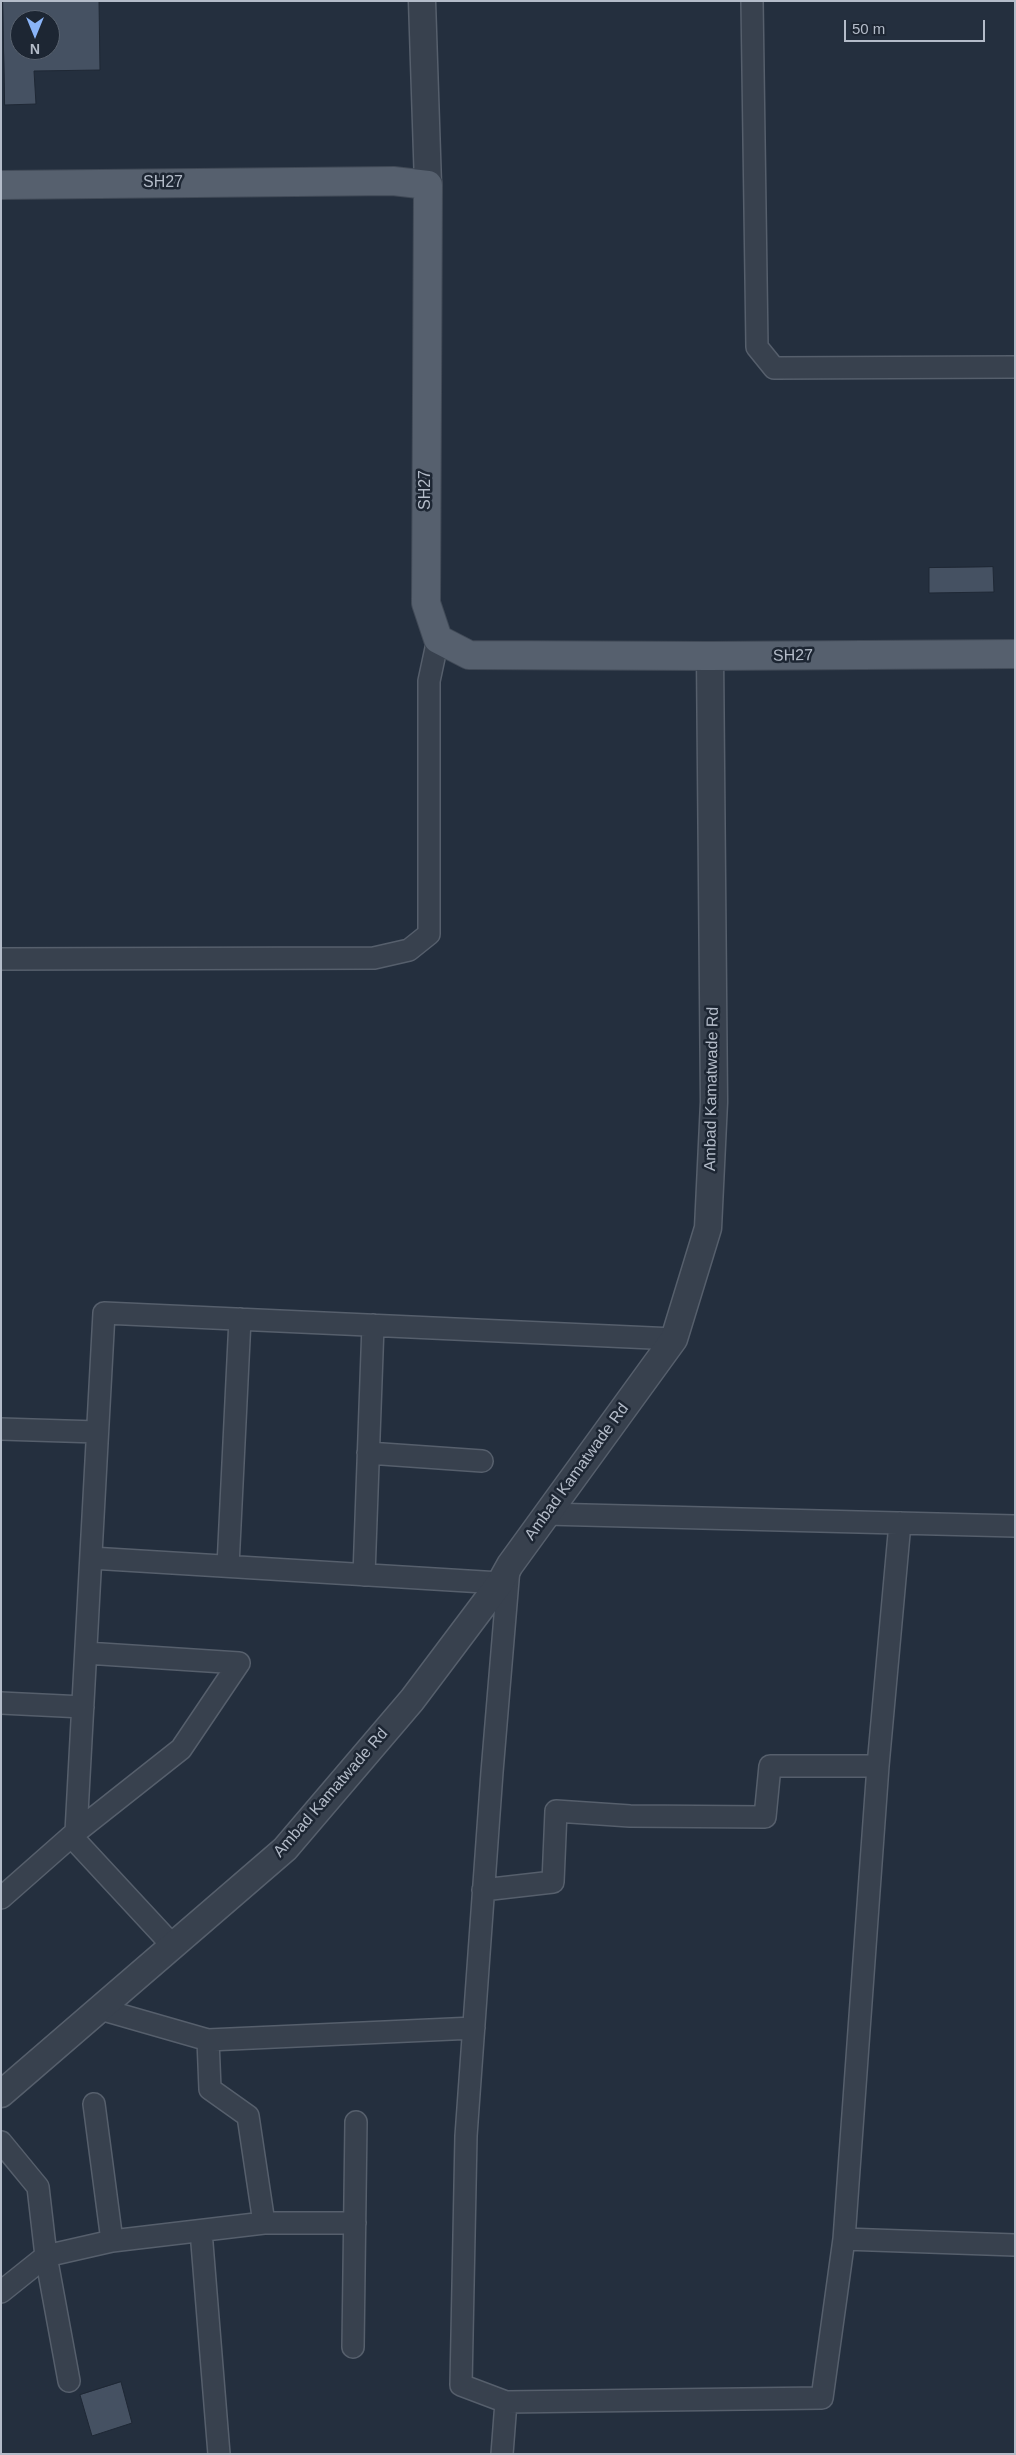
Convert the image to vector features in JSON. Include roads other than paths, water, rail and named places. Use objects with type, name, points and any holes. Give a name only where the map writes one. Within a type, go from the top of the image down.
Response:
[{"type":"main road","name":"SH27","points":[[1,185],[393,181],[428,185],[426,603],[438,640],[469,655],[1015,654]]},
{"type":"street","points":[[422,1],[428,185]]},
{"type":"street","points":[[752,1],[757,347],[774,368],[1015,367]]},
{"type":"street","points":[[1,959],[374,958],[409,950],[429,934],[429,681],[438,640]]},
{"type":"street","name":"Ambad Kamatwade Rd","points":[[1,2094],[285,1850],[412,1700],[674,1339],[708,1228],[714,1102],[710,656]]},
{"type":"street","points":[[173,1946],[74,1835],[83,1707],[104,1313],[674,1339]]},
{"type":"street","points":[[228,1566],[240,1319]]},
{"type":"street","points":[[364,1575],[373,1325]]},
{"type":"street","points":[[1,1429],[97,1432]]},
{"type":"street","points":[[368,1453],[482,1461]]},
{"type":"street","points":[[546,1514],[1015,1526]]},
{"type":"street","points":[[91,1558],[364,1575],[505,1574],[466,2136],[462,2385],[506,2402],[822,2398],[844,2239],[878,1766],[900,1523]]},
{"type":"street","points":[[1,1898],[74,1835],[181,1749],[239,1663],[86,1653]]},
{"type":"street","points":[[1,1702],[83,1707]]},
{"type":"street","points":[[484,1890],[553,1882],[556,1811],[630,1816],[766,1817],[770,1766],[878,1766]]},
{"type":"street","points":[[100,2009],[208,2040],[474,2028]]},
{"type":"street","points":[[208,2040],[210,2089],[248,2116],[264,2223]]},
{"type":"street","points":[[94,2104],[112,2241]]},
{"type":"street","points":[[354,2347],[356,2122]]},
{"type":"street","points":[[1,2142],[38,2187],[46,2256],[69,2381]]},
{"type":"street","points":[[1,2292],[46,2256],[112,2241],[264,2223],[355,2223]]},
{"type":"street","points":[[202,2231],[219,2454]]},
{"type":"street","points":[[844,2239],[1015,2245]]},
{"type":"street","points":[[502,2454],[506,2402]]}]
